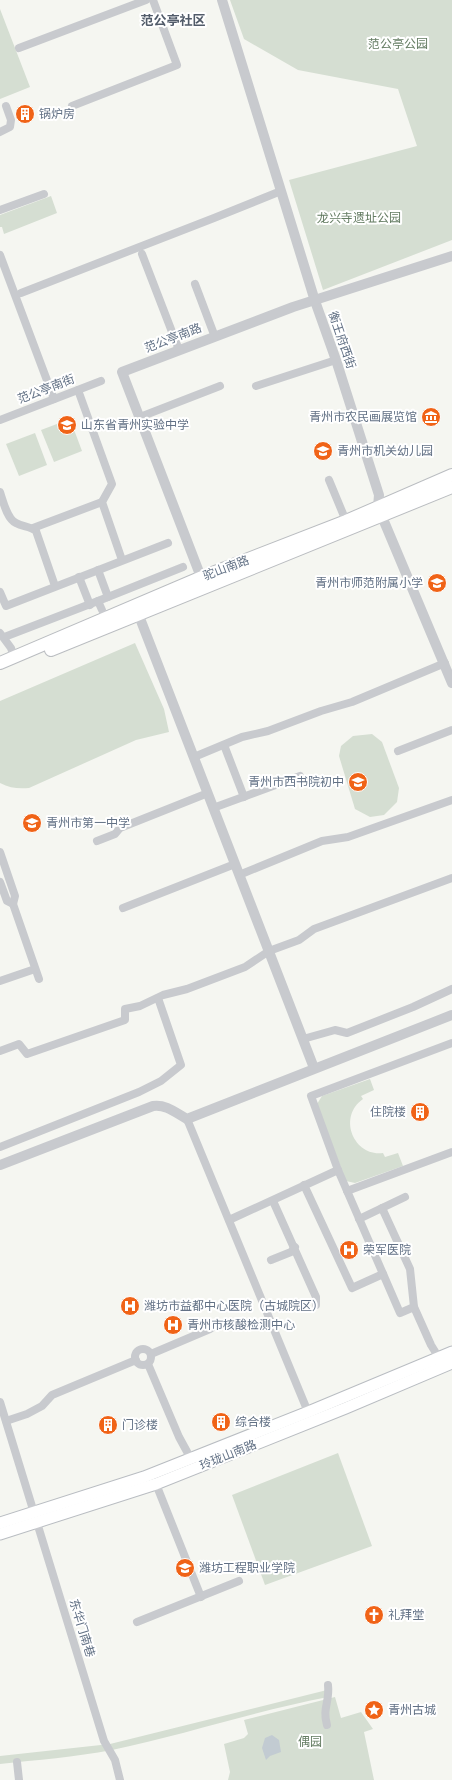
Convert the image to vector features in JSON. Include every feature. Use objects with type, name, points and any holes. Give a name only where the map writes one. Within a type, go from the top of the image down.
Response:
[{"type":"main road","name":"驼山南路","points":[[203,582],[451,483]]},
{"type":"main road","name":"驼山南路","points":[[0,672],[137,610],[346,521],[381,511]]},
{"type":"main road","name":"驼山南路","points":[[0,663],[137,610]]},
{"type":"main road","name":"玲珑山南路","points":[[0,1534],[36,1517],[144,1477],[308,1412],[452,1352]]},
{"type":"main road","name":"玲珑山南路","points":[[0,1523],[36,1517],[156,1484],[346,1408],[452,1363]]},
{"type":"street","points":[[19,48],[146,0]]},
{"type":"street","points":[[72,106],[177,65],[153,0]]},
{"type":"street","name":"衡王府西街","points":[[222,0],[315,301],[336,360],[379,495],[381,511],[452,683]]},
{"type":"street","points":[[0,132],[10,127],[10,120],[5,106]]},
{"type":"street","points":[[21,293],[229,213],[281,191]]},
{"type":"street","points":[[0,210],[44,194]]},
{"type":"street","points":[[0,254],[54,399]]},
{"type":"street","points":[[142,254],[179,350]]},
{"type":"street","name":"范公亭南路","points":[[203,582],[122,372],[293,307],[452,256]]},
{"type":"street","points":[[195,284],[215,337]]},
{"type":"street","points":[[256,386],[336,360]]},
{"type":"street","name":"范公亭南街","points":[[0,420],[102,381]]},
{"type":"street","points":[[140,417],[220,386]]},
{"type":"street","points":[[0,492],[11,520],[17,524],[33,528],[102,502],[112,484],[78,390]]},
{"type":"street","points":[[329,480],[346,521]]},
{"type":"street","points":[[102,502],[122,560]]},
{"type":"street","points":[[33,528],[36,531],[55,586]]},
{"type":"street","points":[[0,592],[6,606],[168,543]]},
{"type":"street","points":[[14,657],[4,634],[90,605],[183,567]]},
{"type":"street","points":[[98,570],[108,597]]},
{"type":"street","points":[[79,577],[90,605]]},
{"type":"street","points":[[98,601],[102,610]]},
{"type":"street","points":[[137,610],[314,1068]]},
{"type":"street","points":[[194,757],[242,737],[268,731],[321,711],[352,702],[445,663]]},
{"type":"street","points":[[398,751],[452,730]]},
{"type":"street","points":[[224,745],[244,796]]},
{"type":"street","points":[[214,808],[300,776]]},
{"type":"street","points":[[97,840],[115,834],[120,828],[208,793]]},
{"type":"street","points":[[239,875],[322,841],[348,838],[452,800]]},
{"type":"street","points":[[0,852],[3,869],[15,896],[13,904],[39,979]]},
{"type":"street","points":[[123,908],[235,864]]},
{"type":"street","points":[[0,1051],[20,1044],[27,1054],[125,1020],[125,1010],[140,1006],[158,998],[187,989],[245,967],[269,951],[299,940],[314,929],[452,878]]},
{"type":"street","points":[[0,882],[7,901],[13,904]]},
{"type":"street","points":[[0,981],[36,969]]},
{"type":"street","points":[[303,1039],[335,1030],[347,1033],[413,1007],[452,989]]},
{"type":"street","points":[[0,1147],[139,1092],[161,1081],[181,1065],[158,998]]},
{"type":"street","points":[[187,1118],[452,1015]]},
{"type":"street","points":[[414,1307],[400,1313],[338,1170],[311,1096],[452,1042]]},
{"type":"street","points":[[0,1165],[153,1106],[160,1105],[170,1108],[187,1118],[308,1412]]},
{"type":"street","points":[[347,1191],[452,1152]]},
{"type":"street","points":[[229,1220],[338,1170]]},
{"type":"street","points":[[304,1185],[352,1288],[383,1274]]},
{"type":"street","points":[[359,1219],[405,1197]]},
{"type":"street","points":[[273,1201],[316,1296],[316,1304]]},
{"type":"street","points":[[382,1208],[410,1268],[414,1307],[431,1345],[439,1358]]},
{"type":"street","points":[[271,1260],[291,1252],[295,1247]]},
{"type":"street","points":[[151,1354],[210,1329],[217,1324]]},
{"type":"street","points":[[136,1360],[136,1354],[140,1349],[146,1349],[151,1354]]},
{"type":"street","points":[[151,1354],[148,1364],[179,1437],[192,1458]]},
{"type":"street","points":[[136,1360],[141,1364],[148,1364]]},
{"type":"street","points":[[6,1421],[27,1414],[42,1406],[52,1395],[136,1360]]},
{"type":"street","name":"东华门南巷","points":[[0,1402],[104,1741],[115,1760],[120,1780]]},
{"type":"street","points":[[156,1484],[201,1597]]},
{"type":"street","points":[[137,1622],[239,1581]]},
{"type":"street","points":[[327,1725],[324,1713],[330,1696],[328,1685]]},
{"type":"street","points":[[16,1762],[20,1780]]},
{"type":"green space","points":[[230,0],[452,0],[452,240],[323,290],[289,180],[417,146],[398,89],[298,70],[244,39]]},
{"type":"green space","points":[[0,9],[30,87],[0,99]]},
{"type":"green space","points":[[51,196],[57,213],[4,234],[2,227],[0,227],[0,215]]},
{"type":"green space","points":[[70,419],[82,451],[54,462],[41,430]]},
{"type":"green space","points":[[35,433],[47,465],[19,476],[6,444]]},
{"type":"green space","points":[[135,643],[164,709],[169,732],[136,740],[29,788],[14,788],[0,783],[0,701]]},
{"type":"green space","points":[[372,734],[382,742],[399,788],[397,802],[384,815],[370,817],[355,809],[339,756],[341,746],[353,736]]},
{"type":"green space","points":[[370,1079],[374,1090],[361,1096],[363,1099],[355,1107],[351,1116],[350,1125],[352,1134],[364,1149],[373,1153],[383,1153],[385,1157],[398,1153],[403,1166],[355,1183],[346,1181],[317,1104],[322,1096]]},
{"type":"green space","points":[[338,1453],[372,1546],[265,1585],[232,1495]]},
{"type":"green space","points":[[327,1690],[328,1697],[274,1709],[139,1744],[84,1755],[0,1764],[0,1756],[110,1744]]},
{"type":"green space","name":"偶园","points":[[335,1697],[341,1718],[361,1712],[373,1729],[364,1732],[374,1780],[228,1780],[230,1772],[224,1744],[244,1738],[248,1734],[244,1720]]},
{"type":"shaded area","points":[[272,1735],[279,1740],[281,1752],[270,1756],[266,1760],[262,1748],[265,1738]]},
{"type":"place","name":"锅炉房","points":[[25,114]]},
{"type":"place","name":"青州市农民画展览馆","points":[[431,417]]},
{"type":"place","name":"山东省青州实验中学","points":[[67,425]]},
{"type":"place","name":"青州市机关幼儿园","points":[[323,451]]},
{"type":"place","name":"青州市师范附属小学","points":[[437,583]]},
{"type":"place","name":"青州市西书院初中","points":[[358,782]]},
{"type":"place","name":"青州市第一中学","points":[[32,823]]},
{"type":"place","name":"住院楼","points":[[420,1112]]},
{"type":"place","name":"荣军医院","points":[[349,1250]]},
{"type":"place","name":"潍坊市益都中心医院（古城院区）","points":[[130,1306]]},
{"type":"place","name":"青州市核酸检测中心","points":[[173,1325]]},
{"type":"place","name":"综合楼","points":[[221,1422]]},
{"type":"place","name":"门诊楼","points":[[108,1425]]},
{"type":"place","name":"潍坊工程职业学院","points":[[185,1568]]},
{"type":"place","name":"礼拜堂","points":[[374,1615]]},
{"type":"place","name":"青州古城","points":[[374,1710]]},
{"type":"district","name":"范公亭社区","points":[[173,20]]},
{"type":"park label","name":"范公亭公园","points":[[398,44]]},
{"type":"park label","name":"龙兴寺遗址公园","points":[[359,218]]}]
